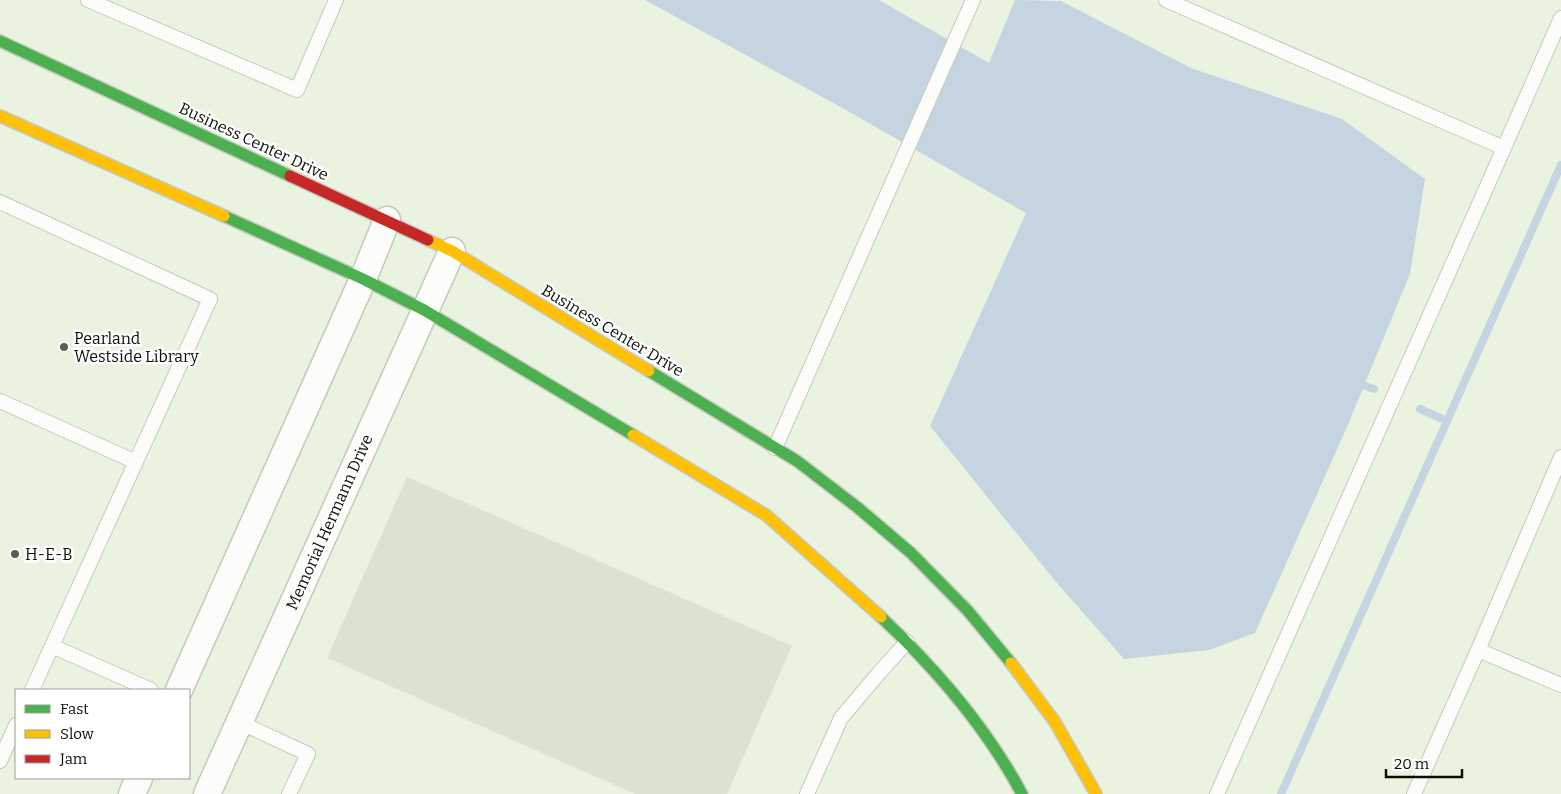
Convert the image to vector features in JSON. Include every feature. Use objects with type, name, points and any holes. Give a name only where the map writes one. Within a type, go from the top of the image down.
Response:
[{"type":"street","name":"Business Center Drive","points":[[0,41],[452,251],[797,461],[911,553],[968,611],[1019,674],[1054,722],[1096,794]]},
{"type":"street","points":[[0,116],[363,279],[424,310],[766,515],[908,642],[973,718],[1022,794]]},
{"type":"street","points":[[179,689],[363,279],[387,220]]},
{"type":"street","name":"Memorial Hermann Drive","points":[[207,794],[452,251]]},
{"type":"street","points":[[132,794],[139,779]]},
{"type":"lane","points":[[88,0],[296,90],[336,0]]},
{"type":"lane","points":[[775,448],[973,0]]},
{"type":"lane","points":[[1166,0],[1504,148]]},
{"type":"lane","points":[[1217,794],[1561,18]]},
{"type":"lane","points":[[0,202],[210,298],[32,689]]},
{"type":"lane","points":[[0,401],[136,462]]},
{"type":"lane","points":[[1414,794],[1561,457]]},
{"type":"lane","points":[[807,794],[841,718],[908,642]]},
{"type":"lane","points":[[52,646],[149,689]]},
{"type":"lane","points":[[1478,650],[1561,685]]},
{"type":"lane","points":[[239,722],[308,754],[289,794]]},
{"type":"lane","points":[[0,762],[15,727]]},
{"type":"green space","points":[[407,477],[792,646],[727,794],[635,794],[327,658]]},
{"type":"water","points":[[645,0],[879,0],[989,63],[1015,0],[1061,1],[1191,68],[1342,119],[1425,179],[1410,274],[1347,427],[1255,633],[1209,650],[1124,659],[1056,582],[930,426],[1026,213],[846,110]]},
{"type":"waterway","points":[[1281,794],[1561,165]]},
{"type":"waterway","points":[[1356,383],[1374,389]]},
{"type":"waterway","points":[[1420,409],[1447,421]]},
{"type":"traffic: fast","points":[[0,41],[290,176]]},
{"type":"traffic: fast","points":[[224,216],[363,279],[424,310],[633,435]]},
{"type":"traffic: fast","points":[[649,371],[797,461],[857,507],[911,553],[968,611],[1011,663]]},
{"type":"traffic: fast","points":[[881,617],[921,657],[959,700],[993,746],[1022,794]]},
{"type":"traffic: slow","points":[[0,116],[224,216]]},
{"type":"traffic: slow","points":[[428,240],[452,251],[649,371]]},
{"type":"traffic: slow","points":[[633,435],[766,515],[881,617]]},
{"type":"traffic: slow","points":[[1011,663],[1055,722],[1096,794]]},
{"type":"traffic: jam","points":[[290,176],[428,240]]},
{"type":"place","name":"Pearland Westside Library","points":[[64,347]]},
{"type":"place","name":"H-E-B","points":[[15,554]]}]
